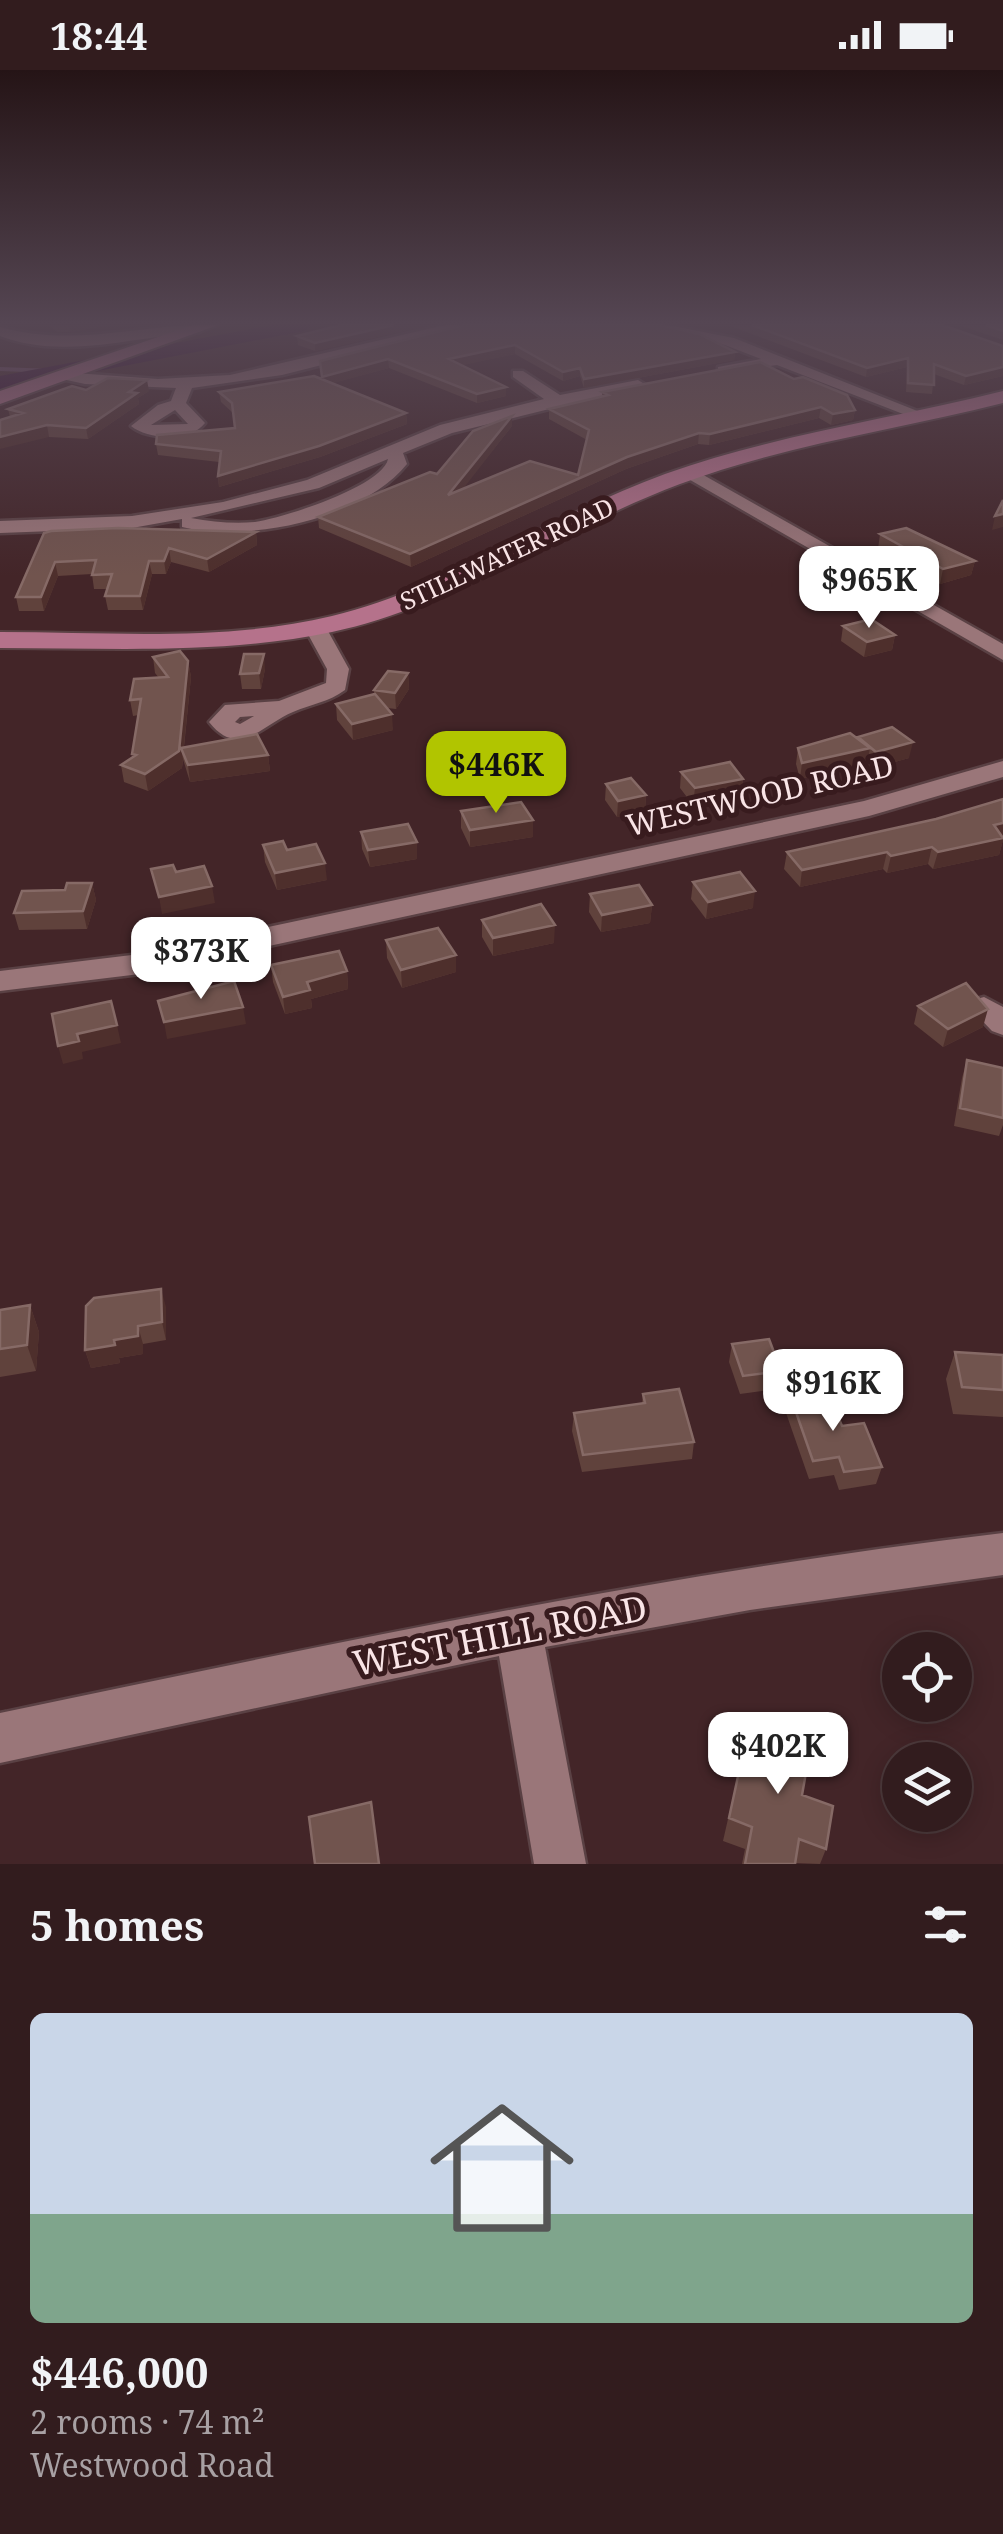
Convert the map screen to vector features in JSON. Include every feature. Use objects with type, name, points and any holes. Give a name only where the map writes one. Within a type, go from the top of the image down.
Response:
[{"type":"main road","name":"STILLWATER ROAD","points":[[0,640],[254,635],[360,617],[418,597],[691,474],[951,409]]},
{"type":"street","points":[[0,506],[5,510],[4,527],[168,518],[313,484],[446,429],[524,409]]},
{"type":"street","points":[[903,409],[922,416]]},
{"type":"street","points":[[168,518],[222,528],[279,525],[380,482],[398,464],[392,450]]},
{"type":"street","points":[[691,474],[1003,654]]},
{"type":"street","points":[[280,708],[323,695],[337,684],[338,669],[315,627]]},
{"type":"street","name":"WESTWOOD ROAD","points":[[0,981],[140,964],[869,808],[1003,769]]},
{"type":"street","name":"WEST HILL ROAD","points":[[0,1738],[518,1630],[877,1567],[1003,1554]]},
{"type":"street","points":[[518,1630],[560,1864]]},
{"type":"building","points":[[8,409],[114,409],[86,428],[47,425],[0,437],[0,420],[23,413]]},
{"type":"building","points":[[233,409],[395,409],[406,413],[319,446],[218,476],[221,451],[156,444],[157,435],[235,428]]},
{"type":"building","points":[[549,409],[814,409],[710,434],[699,433],[627,457],[410,554],[318,517],[430,472],[437,474],[473,431],[512,416],[448,495],[530,461],[578,475],[589,430]]},
{"type":"building","points":[[824,409],[855,410],[833,414]]},
{"type":"building","points":[[118,528],[256,532],[207,559],[169,548],[164,561],[149,561],[140,596],[105,596],[112,574],[92,575],[96,560],[55,562],[41,597],[16,597],[44,533]]},
{"type":"building","points":[[906,528],[975,561],[943,569],[880,534]]},
{"type":"building","points":[[871,619],[895,635],[867,642],[843,626]]},
{"type":"building","points":[[180,651],[188,661],[179,751],[145,774],[121,765],[136,755],[132,754],[141,699],[130,700],[134,679],[168,677],[153,657]]},
{"type":"building","points":[[244,654],[264,654],[259,673],[240,674]]},
{"type":"building","points":[[388,671],[408,673],[395,693],[374,690]]},
{"type":"building","points":[[375,694],[392,714],[352,724],[336,704]]},
{"type":"building","points":[[892,727],[913,742],[876,752],[858,737]]},
{"type":"building","points":[[850,733],[870,748],[802,763],[798,748]]},
{"type":"building","points":[[257,734],[268,755],[188,765],[181,748]]},
{"type":"building","points":[[730,762],[743,779],[695,788],[681,772]]},
{"type":"building","points":[[631,778],[646,795],[618,801],[606,784]]},
{"type":"building","points":[[1003,799],[1003,823],[994,825],[1003,838],[938,852],[932,847],[891,856],[887,852],[802,870],[787,852],[936,819]]},
{"type":"building","points":[[521,802],[533,820],[470,830],[461,811]]},
{"type":"building","points":[[408,824],[417,842],[368,850],[361,832]]},
{"type":"building","points":[[283,841],[287,850],[316,844],[325,863],[275,873],[263,845]]},
{"type":"building","points":[[173,865],[176,872],[204,866],[212,886],[159,897],[151,869]]},
{"type":"building","points":[[740,872],[755,891],[708,902],[693,882]]},
{"type":"building","points":[[67,883],[92,883],[83,911],[14,913],[22,891],[65,890]]},
{"type":"building","points":[[639,885],[652,905],[602,915],[590,894]]},
{"type":"building","points":[[541,904],[555,925],[493,938],[482,920]]},
{"type":"building","points":[[438,928],[456,955],[401,970],[386,940]]},
{"type":"building","points":[[339,951],[347,971],[307,982],[310,990],[283,997],[271,965]]},
{"type":"building","points":[[234,981],[243,1007],[164,1022],[158,1001]]},
{"type":"building","points":[[966,983],[988,1009],[948,1029],[918,1006]]},
{"type":"building","points":[[111,1001],[117,1025],[77,1034],[79,1041],[58,1046],[52,1014]]},
{"type":"building","points":[[967,1060],[1003,1068],[1003,1118],[960,1108]]},
{"type":"building","points":[[161,1289],[162,1322],[138,1326],[138,1336],[114,1340],[115,1345],[85,1350],[86,1306],[94,1298]]},
{"type":"building","points":[[30,1305],[27,1345],[0,1349],[0,1310]]},
{"type":"building","points":[[769,1339],[781,1371],[743,1376],[732,1344]]},
{"type":"building","points":[[955,1352],[1003,1355],[1003,1390],[962,1387]]},
{"type":"building","points":[[818,1388],[828,1415],[837,1414],[842,1426],[864,1423],[882,1467],[844,1472],[839,1457],[813,1461],[789,1392]]},
{"type":"building","points":[[679,1389],[694,1442],[583,1455],[574,1413],[645,1403],[643,1394]]},
{"type":"building","points":[[763,1714],[803,1728],[797,1763],[807,1767],[802,1795],[833,1806],[826,1849],[799,1839],[795,1864],[745,1864],[752,1827],[729,1818],[745,1744],[757,1748]]},
{"type":"building","points":[[371,1802],[379,1864],[315,1864],[309,1817]]}]
